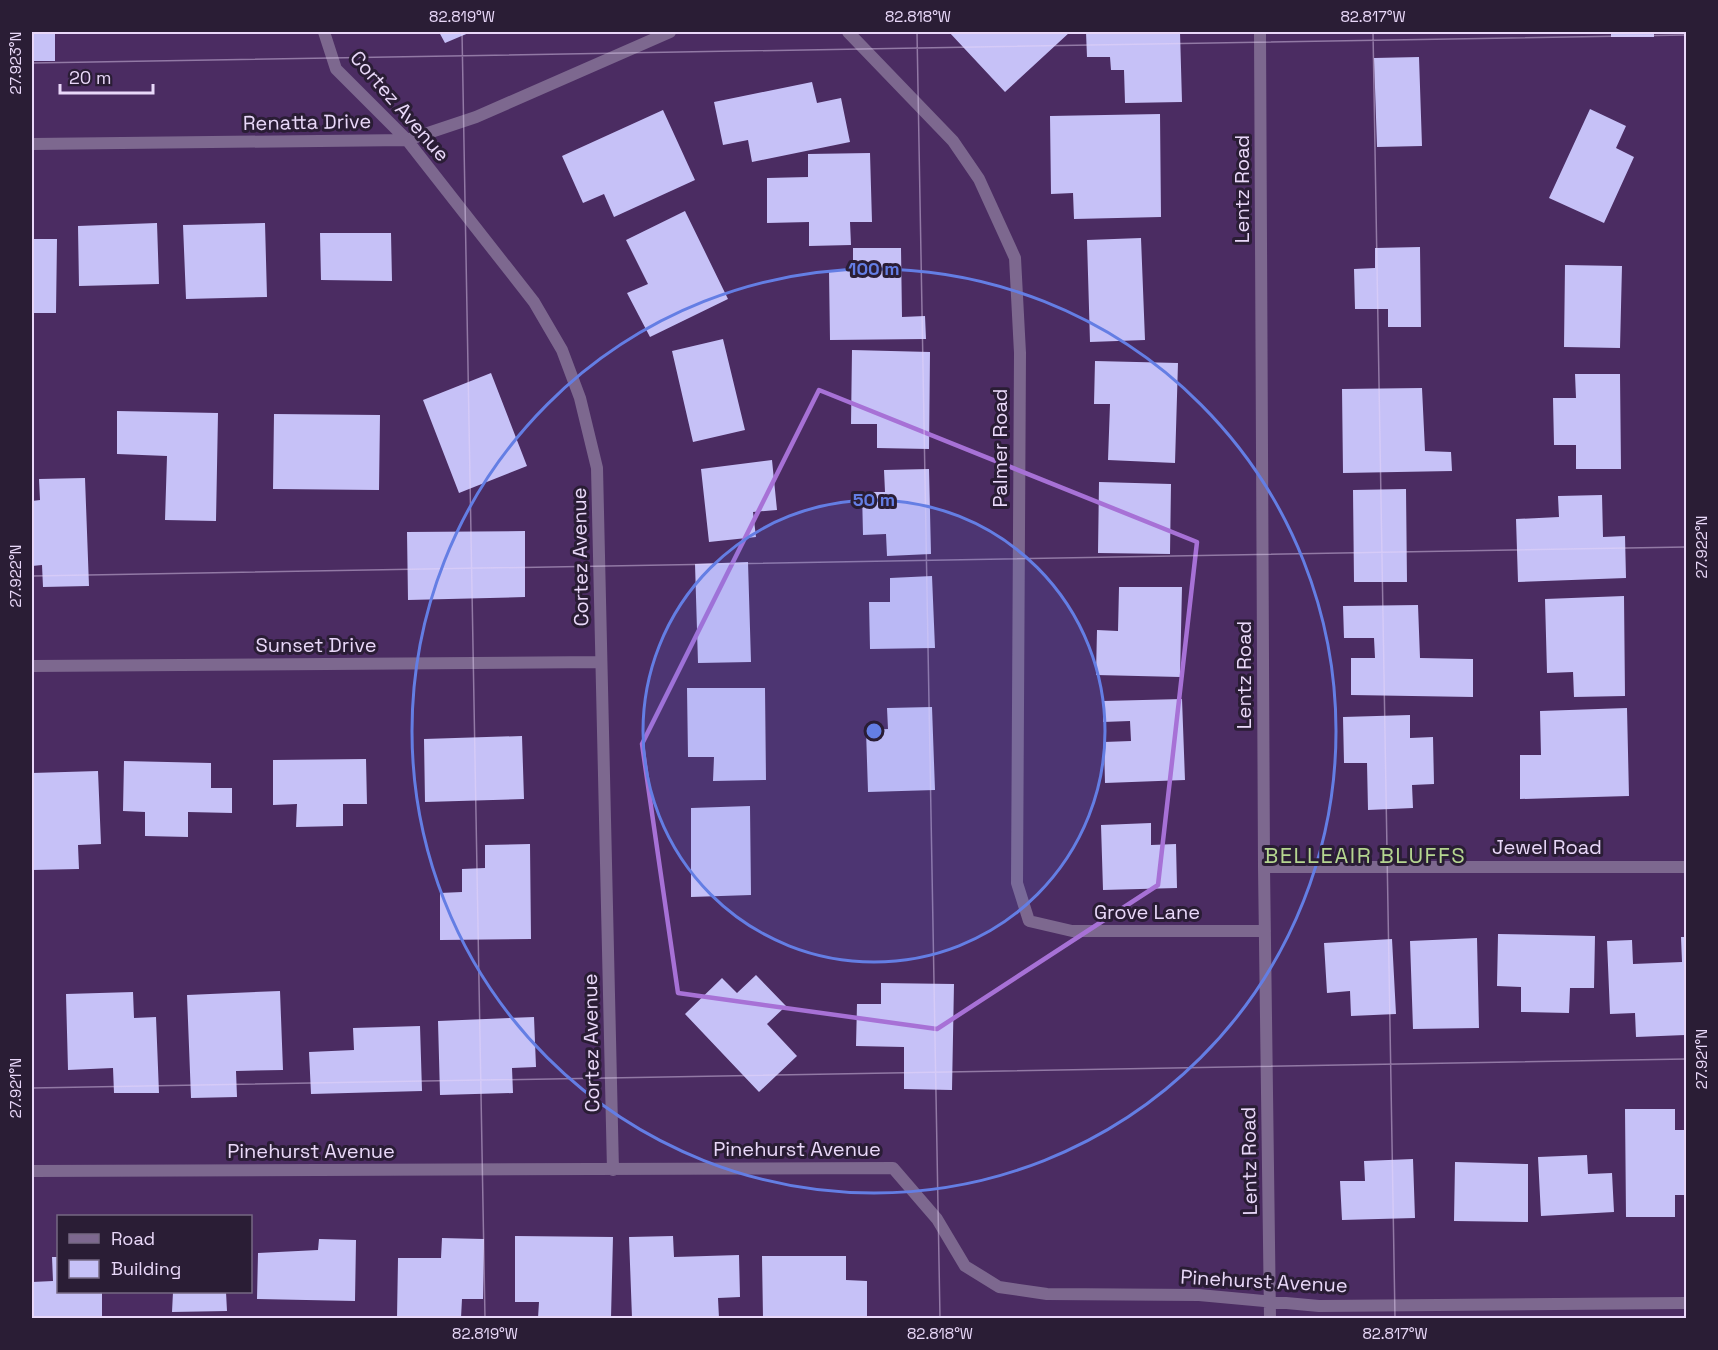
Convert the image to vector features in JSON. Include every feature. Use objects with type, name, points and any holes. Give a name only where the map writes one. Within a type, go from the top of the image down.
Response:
[{"type":"street","name":"Cortez Avenue","points":[[324,32],[336,69],[407,140],[534,302],[562,350],[580,398],[597,468],[613,1170]]},
{"type":"street","name":"Renatta Drive","points":[[32,144],[407,140],[476,117],[670,32]]},
{"type":"street","name":"Palmer Road","points":[[848,32],[953,141],[979,178],[1015,258],[1020,352],[1017,884],[1029,921]]},
{"type":"street","name":"Lentz Road","points":[[1260,32],[1264,867],[1270,1318]]},
{"type":"street","name":"Sunset Drive","points":[[32,666],[601,662]]},
{"type":"street","name":"Jewel Road","points":[[1264,867],[1686,867]]},
{"type":"street","name":"Grove Lane","points":[[1029,921],[1072,931],[1265,931]]},
{"type":"street","name":"Pinehurst Avenue","points":[[32,1171],[893,1168],[937,1220],[965,1266],[999,1287],[1047,1294],[1199,1295],[1319,1306],[1686,1303]]},
{"type":"highlighted area","points":[[819,390],[1197,542],[1158,885],[937,1029],[678,993],[642,744]]},
{"type":"building","points":[[32,32],[55,32],[55,61],[32,61]]},
{"type":"building","points":[[439,32],[471,32],[445,43]]},
{"type":"building","points":[[949,32],[1070,32],[1005,92]]},
{"type":"building","points":[[1086,32],[1180,32],[1182,102],[1125,103],[1124,70],[1111,70],[1110,57],[1087,57]]},
{"type":"building","points":[[1611,32],[1654,32],[1654,37],[1611,37]]},
{"type":"building","points":[[1419,57],[1422,146],[1377,147],[1374,58]]},
{"type":"building","points":[[812,82],[817,103],[841,98],[850,142],[752,162],[748,140],[723,145],[714,102]]},
{"type":"building","points":[[1590,109],[1626,126],[1616,148],[1634,157],[1604,223],[1549,198]]},
{"type":"building","points":[[663,110],[695,180],[614,217],[604,194],[583,203],[562,156]]},
{"type":"building","points":[[1160,114],[1161,217],[1074,219],[1073,193],[1051,194],[1050,116]]},
{"type":"building","points":[[870,153],[872,222],[850,222],[851,245],[809,246],[809,222],[767,223],[767,178],[808,177],[808,154]]},
{"type":"building","points":[[685,211],[728,299],[650,337],[627,293],[648,284],[626,240]]},
{"type":"building","points":[[157,223],[159,284],[79,286],[78,226]]},
{"type":"building","points":[[265,223],[267,297],[186,299],[183,225]]},
{"type":"building","points":[[320,233],[391,233],[392,281],[321,280]]},
{"type":"building","points":[[1141,238],[1145,340],[1090,342],[1087,240]]},
{"type":"building","points":[[32,239],[57,239],[56,313],[32,313]]},
{"type":"building","points":[[1420,247],[1421,327],[1388,327],[1388,309],[1355,309],[1354,269],[1375,268],[1375,248]]},
{"type":"building","points":[[853,248],[901,248],[902,317],[925,316],[926,339],[830,340],[829,271],[853,271]]},
{"type":"building","points":[[1565,265],[1622,266],[1620,348],[1564,347]]},
{"type":"building","points":[[723,339],[745,430],[693,442],[672,351]]},
{"type":"building","points":[[852,350],[930,352],[929,449],[877,448],[877,424],[851,424]]},
{"type":"building","points":[[1095,361],[1178,363],[1175,463],[1108,460],[1110,404],[1094,404]]},
{"type":"building","points":[[491,373],[527,466],[459,493],[423,400]]},
{"type":"building","points":[[1575,374],[1620,374],[1621,469],[1576,469],[1576,445],[1554,445],[1553,398],[1576,398]]},
{"type":"building","points":[[1422,388],[1425,451],[1451,452],[1452,471],[1343,473],[1342,389]]},
{"type":"building","points":[[117,411],[218,413],[216,521],[165,520],[167,456],[117,454]]},
{"type":"building","points":[[274,414],[380,415],[379,490],[273,489]]},
{"type":"building","points":[[772,460],[777,510],[753,512],[756,537],[709,542],[701,469]]},
{"type":"building","points":[[929,469],[931,554],[887,556],[886,534],[863,535],[862,492],[885,492],[884,470]]},
{"type":"building","points":[[85,478],[89,586],[43,587],[42,565],[32,566],[32,501],[40,500],[39,479]]},
{"type":"building","points":[[1099,482],[1171,484],[1170,554],[1098,553]]},
{"type":"building","points":[[1406,489],[1407,582],[1354,582],[1353,490]]},
{"type":"building","points":[[1602,495],[1603,537],[1625,536],[1626,578],[1518,582],[1516,519],[1559,517],[1558,496]]},
{"type":"building","points":[[525,531],[525,597],[408,600],[407,532]]},
{"type":"building","points":[[748,562],[751,662],[698,663],[695,564]]},
{"type":"building","points":[[932,576],[935,648],[870,649],[869,602],[890,602],[890,578]]},
{"type":"building","points":[[1119,587],[1182,587],[1180,677],[1096,675],[1097,630],[1118,631]]},
{"type":"building","points":[[1624,596],[1625,696],[1574,697],[1573,672],[1547,673],[1545,599]]},
{"type":"building","points":[[1418,605],[1420,658],[1473,659],[1473,697],[1351,695],[1351,658],[1375,658],[1374,638],[1344,638],[1343,606]]},
{"type":"building","points":[[687,688],[765,688],[766,780],[713,781],[714,757],[688,757]]},
{"type":"building","points":[[1182,699],[1185,780],[1105,783],[1104,742],[1131,741],[1130,721],[1103,722],[1103,701]]},
{"type":"building","points":[[932,707],[935,790],[868,792],[866,730],[888,729],[887,708]]},
{"type":"building","points":[[1627,708],[1629,796],[1520,799],[1520,755],[1541,755],[1540,711]]},
{"type":"building","points":[[1410,715],[1410,738],[1433,737],[1434,784],[1412,785],[1413,808],[1368,810],[1367,763],[1344,763],[1343,717]]},
{"type":"building","points":[[522,736],[524,799],[425,802],[424,739]]},
{"type":"building","points":[[366,759],[367,804],[343,804],[343,826],[296,827],[297,804],[273,805],[273,760]]},
{"type":"building","points":[[124,761],[211,763],[211,788],[232,788],[232,813],[188,812],[188,837],[145,836],[145,812],[123,811]]},
{"type":"building","points":[[98,771],[101,844],[78,845],[79,869],[32,870],[32,773]]},
{"type":"building","points":[[750,806],[751,895],[691,897],[691,808]]},
{"type":"building","points":[[1151,823],[1151,845],[1176,844],[1177,888],[1103,890],[1101,825]]},
{"type":"building","points":[[530,844],[531,939],[440,940],[440,893],[462,892],[462,869],[485,868],[485,845]]},
{"type":"building","points":[[1498,934],[1595,936],[1594,988],[1570,988],[1569,1013],[1521,1012],[1521,987],[1497,986]]},
{"type":"building","points":[[1681,937],[1686,937],[1685,1035],[1636,1037],[1635,1013],[1610,1014],[1607,941],[1632,940],[1633,964],[1682,962]]},
{"type":"building","points":[[1477,938],[1479,1028],[1413,1029],[1410,941]]},
{"type":"building","points":[[1392,939],[1396,1014],[1351,1016],[1350,991],[1327,993],[1324,943]]},
{"type":"building","points":[[756,975],[786,1006],[767,1024],[797,1056],[759,1092],[685,1014],[722,978],[737,993]]},
{"type":"building","points":[[881,983],[954,984],[952,1090],[904,1089],[904,1047],[856,1046],[857,1004],[881,1004]]},
{"type":"building","points":[[280,991],[283,1070],[236,1071],[237,1097],[191,1098],[187,995]]},
{"type":"building","points":[[133,992],[134,1018],[156,1017],[159,1093],[114,1093],[113,1068],[68,1070],[66,994]]},
{"type":"building","points":[[534,1017],[536,1067],[512,1068],[513,1093],[440,1095],[438,1021]]},
{"type":"building","points":[[420,1026],[422,1091],[311,1094],[309,1052],[354,1050],[353,1028]]},
{"type":"building","points":[[1625,1109],[1675,1109],[1675,1130],[1686,1130],[1686,1195],[1675,1195],[1675,1217],[1626,1217]]},
{"type":"building","points":[[1587,1155],[1588,1174],[1612,1173],[1614,1212],[1541,1216],[1538,1157]]},
{"type":"building","points":[[1413,1159],[1415,1218],[1342,1220],[1340,1181],[1365,1181],[1364,1161]]},
{"type":"building","points":[[1455,1162],[1528,1164],[1528,1222],[1454,1221]]},
{"type":"building","points":[[515,1236],[613,1237],[611,1318],[538,1318],[539,1302],[515,1302]]},
{"type":"building","points":[[673,1236],[674,1257],[739,1255],[740,1297],[718,1298],[719,1318],[632,1318],[629,1237]]},
{"type":"building","points":[[442,1238],[484,1239],[483,1299],[462,1299],[461,1318],[397,1318],[398,1258],[441,1258]]},
{"type":"building","points":[[319,1239],[356,1240],[355,1301],[257,1299],[258,1253],[318,1250]]},
{"type":"building","points":[[762,1256],[846,1256],[846,1280],[867,1281],[867,1318],[763,1318]]},
{"type":"building","points":[[52,1257],[57,1257],[57,1293],[102,1293],[102,1318],[32,1318],[32,1282],[53,1281]]},
{"type":"building","points":[[173,1293],[226,1293],[227,1311],[172,1312]]},
{"type":"district","name":"BELLEAIR BLUFFS","points":[[1365,855]]}]
